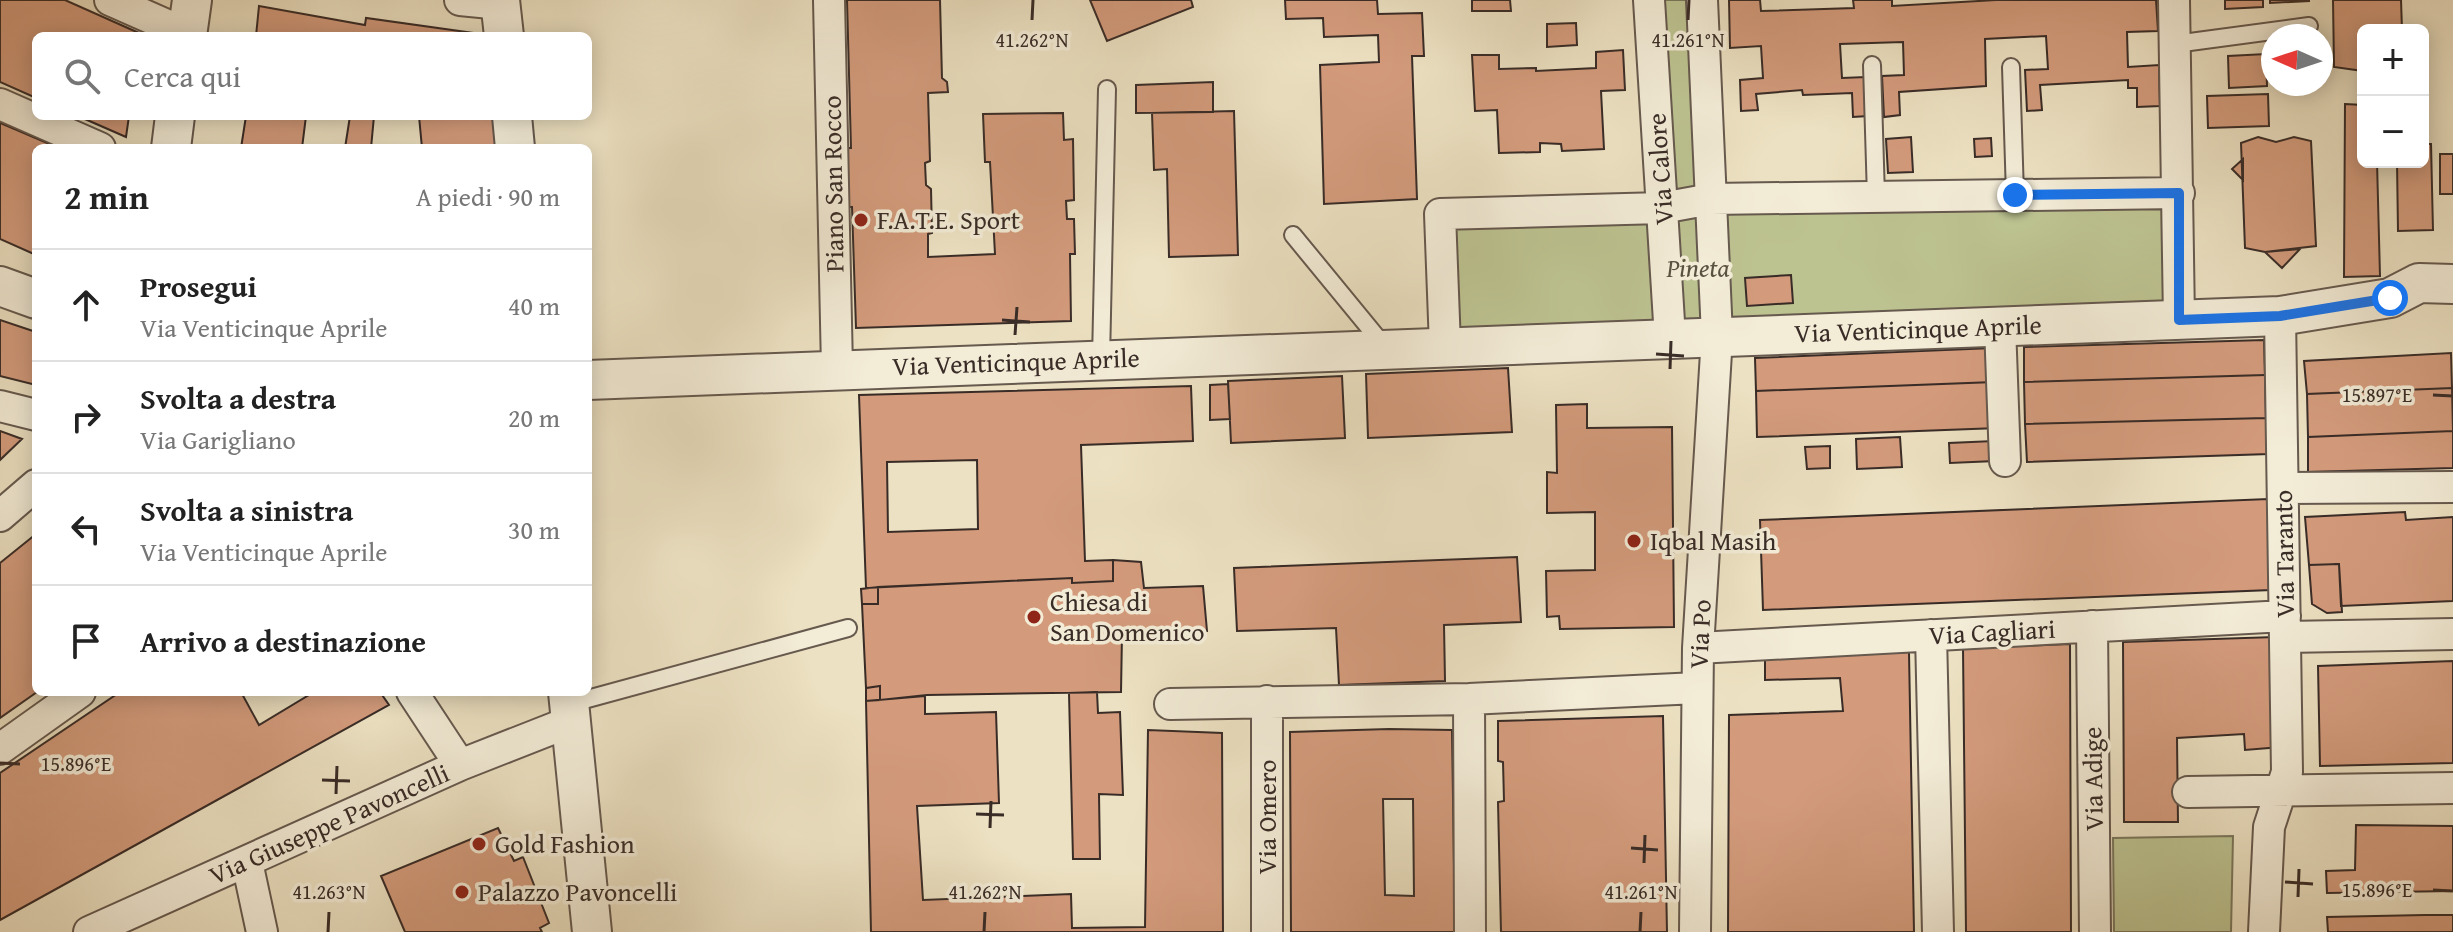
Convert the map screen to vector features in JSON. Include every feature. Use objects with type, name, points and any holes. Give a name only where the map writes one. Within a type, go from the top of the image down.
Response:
[{"type":"street","points":[[110,0],[189,23]]},
{"type":"street","points":[[460,0],[502,13]]},
{"type":"street","name":"Piano San Rocco","points":[[829,0],[837,368]]},
{"type":"street","name":"Via Calore","points":[[1649,0],[1670,338]]},
{"type":"street","name":"Via Calore","points":[[1702,0],[1717,336]]},
{"type":"street","points":[[2174,0],[2179,320]]},
{"type":"street","points":[[0,104],[32,118]]},
{"type":"street","points":[[36,120],[91,144]]},
{"type":"street","points":[[172,144],[174,120]]},
{"type":"street","points":[[512,120],[515,144]]},
{"type":"street","points":[[1445,346],[1440,214],[1662,208],[1711,199],[2179,193]]},
{"type":"street","name":"Via Venticinque Aprile","points":[[2390,298],[2419,283],[2453,284]]},
{"type":"street","points":[[0,286],[32,298]]},
{"type":"street","name":"Via Venticinque Aprile","points":[[592,380],[837,368],[2280,316],[2390,298],[2453,305]]},
{"type":"street","name":"Via Taranto","points":[[2264,932],[2269,827],[2287,772],[2280,316]]},
{"type":"street","points":[[2000,326],[2005,461]]},
{"type":"street","name":"Via Po","points":[[1695,932],[1698,648],[1717,336]]},
{"type":"street","points":[[0,406],[32,414]]},
{"type":"street","points":[[2283,488],[2453,487]]},
{"type":"street","points":[[0,516],[32,488]]},
{"type":"street","name":"Via Cagliari","points":[[1698,648],[2092,626],[2285,626],[2453,634]]},
{"type":"street","name":"Via Adige","points":[[2092,626],[2095,932]]},
{"type":"street","points":[[1931,635],[1938,932]]},
{"type":"street","points":[[1170,704],[1469,699],[1697,688]]},
{"type":"street","points":[[0,749],[74,696]]},
{"type":"street","points":[[415,696],[460,765]]},
{"type":"street","points":[[1469,699],[1470,932]]},
{"type":"street","name":"Via Omero","points":[[1267,701],[1267,932]]},
{"type":"street","points":[[570,706],[592,932]]},
{"type":"street","name":"Via Giuseppe Pavoncelli","points":[[89,932],[460,765],[570,706]]},
{"type":"street","points":[[2188,792],[2453,788]]},
{"type":"street","points":[[247,862],[262,932]]},
{"type":"lane","points":[[2175,44],[2261,32]]},
{"type":"lane","points":[[1872,65],[1876,197]]},
{"type":"lane","points":[[2011,67],[2015,195]]},
{"type":"lane","points":[[1101,359],[1107,89]]},
{"type":"lane","points":[[1293,235],[1386,348]]},
{"type":"lane","points":[[570,706],[848,628]]},
{"type":"green space","name":"Pineta","points":[[1649,0],[1702,0],[1711,199],[2179,193],[2179,320],[1445,346],[1440,215],[1662,208]]},
{"type":"green space","points":[[2233,836],[2231,932],[2114,932],[2113,838]]},
{"type":"building","points":[[0,0],[65,0],[137,32],[32,32],[32,96],[0,82]]},
{"type":"building","points":[[847,0],[940,0],[942,78],[947,82],[948,92],[928,93],[930,161],[925,163],[926,185],[931,189],[932,233],[928,234],[928,257],[995,254],[990,162],[985,162],[983,114],[1063,113],[1064,140],[1073,139],[1074,200],[1066,201],[1067,219],[1074,219],[1075,254],[1070,254],[1071,321],[856,328],[852,207],[844,207],[842,148],[851,148]]},
{"type":"building","points":[[1090,0],[1191,0],[1193,7],[1107,41]]},
{"type":"building","points":[[1285,0],[1377,0],[1378,14],[1422,13],[1424,56],[1412,56],[1417,199],[1324,204],[1320,65],[1379,62],[1378,35],[1324,37],[1323,18],[1286,19]]},
{"type":"building","points":[[1472,0],[1510,0],[1511,11],[1472,11]]},
{"type":"building","points":[[1729,0],[1760,0],[1761,11],[1854,8],[1853,0],[1892,0],[1892,6],[1996,0],[2156,0],[2158,31],[2127,32],[2128,67],[2159,65],[2160,106],[2137,107],[2137,88],[2128,88],[2128,80],[2040,85],[2042,110],[2027,111],[2025,70],[2048,69],[2046,36],[1985,39],[1986,86],[1899,92],[1900,115],[1884,117],[1882,76],[1904,75],[1903,42],[1840,44],[1842,78],[1866,77],[1868,116],[1853,117],[1852,93],[1803,95],[1802,90],[1756,94],[1758,110],[1741,111],[1740,80],[1763,78],[1761,46],[1730,48]]},
{"type":"building","points":[[2225,0],[2263,0],[2263,7],[2225,9]]},
{"type":"building","points":[[2270,0],[2309,0],[2309,1],[2270,3]]},
{"type":"building","points":[[2333,0],[2401,0],[2402,24],[2357,24],[2357,70],[2334,67]]},
{"type":"building","points":[[259,6],[365,25],[366,18],[466,32],[256,32]]},
{"type":"building","points":[[1576,23],[1577,45],[1547,47],[1547,24]]},
{"type":"building","points":[[1623,50],[1625,90],[1601,91],[1604,149],[1562,151],[1561,144],[1540,143],[1540,152],[1499,153],[1497,110],[1475,111],[1472,55],[1499,55],[1499,69],[1536,68],[1536,71],[1596,68],[1596,52]]},
{"type":"building","points":[[2261,54],[2261,86],[2229,88],[2228,56]]},
{"type":"building","points":[[1213,82],[1213,112],[1136,113],[1136,85]]},
{"type":"building","points":[[2207,96],[2268,96],[2269,126],[2208,128]]},
{"type":"building","points":[[2345,104],[2357,105],[2357,168],[2377,168],[2380,276],[2344,277]]},
{"type":"building","points":[[1234,111],[1238,255],[1169,257],[1167,169],[1154,170],[1152,113]]},
{"type":"building","points":[[87,120],[128,120],[126,137]]},
{"type":"building","points":[[245,120],[306,120],[302,144],[242,144]]},
{"type":"building","points":[[349,120],[374,120],[371,144],[346,144]]},
{"type":"building","points":[[419,120],[503,120],[506,144],[422,144]]},
{"type":"building","points":[[0,123],[50,144],[32,144],[32,253],[0,239]]},
{"type":"building","points":[[1911,137],[1913,172],[1888,173],[1886,139]]},
{"type":"building","points":[[2258,137],[2276,142],[2294,137],[2311,141],[2316,246],[2265,252],[2245,248],[2241,143]]},
{"type":"building","points":[[1991,138],[1992,156],[1975,157],[1974,139]]},
{"type":"building","points":[[2431,144],[2433,230],[2398,231],[2397,168],[2429,168]]},
{"type":"building","points":[[2440,154],[2453,154],[2453,194],[2440,194]]},
{"type":"building","points":[[2243,159],[2243,180],[2232,169]]},
{"type":"building","points":[[2300,249],[2282,268],[2265,252]]},
{"type":"building","points":[[1791,275],[1793,303],[1747,306],[1745,278]]},
{"type":"building","points":[[0,320],[32,331],[32,384],[0,376]]},
{"type":"building","points":[[2264,340],[2265,375],[2024,382],[2024,347]]},
{"type":"building","points":[[1993,348],[1994,382],[1756,391],[1755,358]]},
{"type":"building","points":[[2451,353],[2452,388],[2307,394],[2304,361]]},
{"type":"building","points":[[1508,368],[1512,432],[1368,438],[1366,374]]},
{"type":"building","points":[[2265,375],[2266,418],[2025,424],[2024,382]]},
{"type":"building","points":[[1342,376],[1345,438],[1231,443],[1228,381]]},
{"type":"building","points":[[1994,382],[1998,428],[1757,437],[1756,391]]},
{"type":"building","points":[[1228,384],[1230,419],[1210,420],[1210,385]]},
{"type":"building","points":[[1191,386],[1193,441],[1081,445],[1085,561],[1113,560],[1113,581],[1072,583],[1072,578],[866,588],[859,395]],"holes":[[[977,460],[978,529],[888,532],[887,462]]]},
{"type":"building","points":[[2452,388],[2453,431],[2308,437],[2307,394]]},
{"type":"building","name":"Iqbal Masih","points":[[1587,404],[1587,428],[1672,427],[1674,627],[1560,629],[1559,616],[1547,617],[1546,571],[1595,570],[1595,512],[1547,513],[1547,472],[1557,473],[1556,405]]},
{"type":"building","points":[[2266,418],[2269,454],[2027,462],[2025,424]]},
{"type":"building","points":[[0,431],[22,439],[0,460]]},
{"type":"building","points":[[2453,431],[2453,468],[2308,472],[2308,437]]},
{"type":"building","points":[[1900,437],[1902,467],[1857,469],[1856,439]]},
{"type":"building","points":[[1994,441],[1995,461],[1950,463],[1949,443]]},
{"type":"building","points":[[1830,446],[1830,468],[1807,469],[1805,447]]},
{"type":"building","points":[[2268,499],[2271,590],[1763,610],[1760,520]]},
{"type":"building","points":[[2405,512],[2406,520],[2453,517],[2453,601],[2341,606],[2339,564],[2309,565],[2305,517]]},
{"type":"building","points":[[32,537],[32,696],[0,718],[0,563]]},
{"type":"building","points":[[1517,557],[1521,622],[1444,625],[1445,681],[1339,685],[1336,628],[1237,631],[1234,568]]},
{"type":"building","name":"Chiesa di San Domenico","points":[[1113,560],[1141,562],[1144,588],[1203,586],[1207,631],[1122,634],[1121,692],[927,695],[880,700],[880,686],[866,688],[862,604],[878,604],[878,587],[1072,578],[1072,583],[1113,581]]},
{"type":"building","points":[[2339,564],[2342,612],[2327,613],[2312,604],[2309,565]]},
{"type":"building","points":[[878,587],[878,604],[862,604],[861,589]]},
{"type":"building","points":[[2275,637],[2281,747],[2245,750],[2244,734],[2177,738],[2178,822],[2124,822],[2123,642]]},
{"type":"building","points":[[2070,644],[2071,932],[1966,932],[1963,648]]},
{"type":"building","points":[[1909,652],[1914,932],[1728,932],[1729,715],[1843,711],[1840,678],[1765,680],[1765,658]]},
{"type":"building","points":[[2453,661],[2453,763],[2320,766],[2318,666]]},
{"type":"building","points":[[880,686],[880,700],[866,701],[866,688]]},
{"type":"building","points":[[1097,692],[1098,713],[1120,712],[1123,795],[1099,794],[1100,859],[1073,859],[1069,693]]},
{"type":"building","points":[[114,696],[243,696],[259,725],[307,696],[383,696],[389,705],[0,920],[0,773]]},
{"type":"building","points":[[925,696],[925,714],[996,712],[999,803],[917,806],[923,900],[1071,894],[1072,928],[1145,927],[1148,730],[1222,733],[1223,932],[871,932],[866,701]]},
{"type":"building","points":[[1663,716],[1667,932],[1501,932],[1498,802],[1504,801],[1503,762],[1498,761],[1498,721]]},
{"type":"building","points":[[1452,730],[1455,932],[1291,932],[1290,732]],"holes":[[[1383,799],[1413,799],[1414,896],[1385,895]]]},
{"type":"building","points":[[2356,825],[2453,826],[2453,891],[2327,893],[2326,871],[2355,870]]},
{"type":"building","name":"Palazzo Pavoncelli","points":[[498,828],[514,861],[523,857],[549,923],[540,928],[542,932],[405,932],[381,876]]},
{"type":"building","points":[[2453,915],[2453,932],[2328,932],[2327,917]]},
{"type":"place","name":"F.A.T.E. Sport","points":[[861,220]]},
{"type":"place","name":"Iqbal Masih","points":[[1634,541]]},
{"type":"place","name":"Chiesa di San Domenico","points":[[1034,617]]},
{"type":"place","name":"Gold Fashion","points":[[479,844]]},
{"type":"place","name":"Palazzo Pavoncelli","points":[[462,892]]},
{"type":"route","points":[[2015,195],[2179,193],[2179,320],[2280,316],[2390,298]]}]
